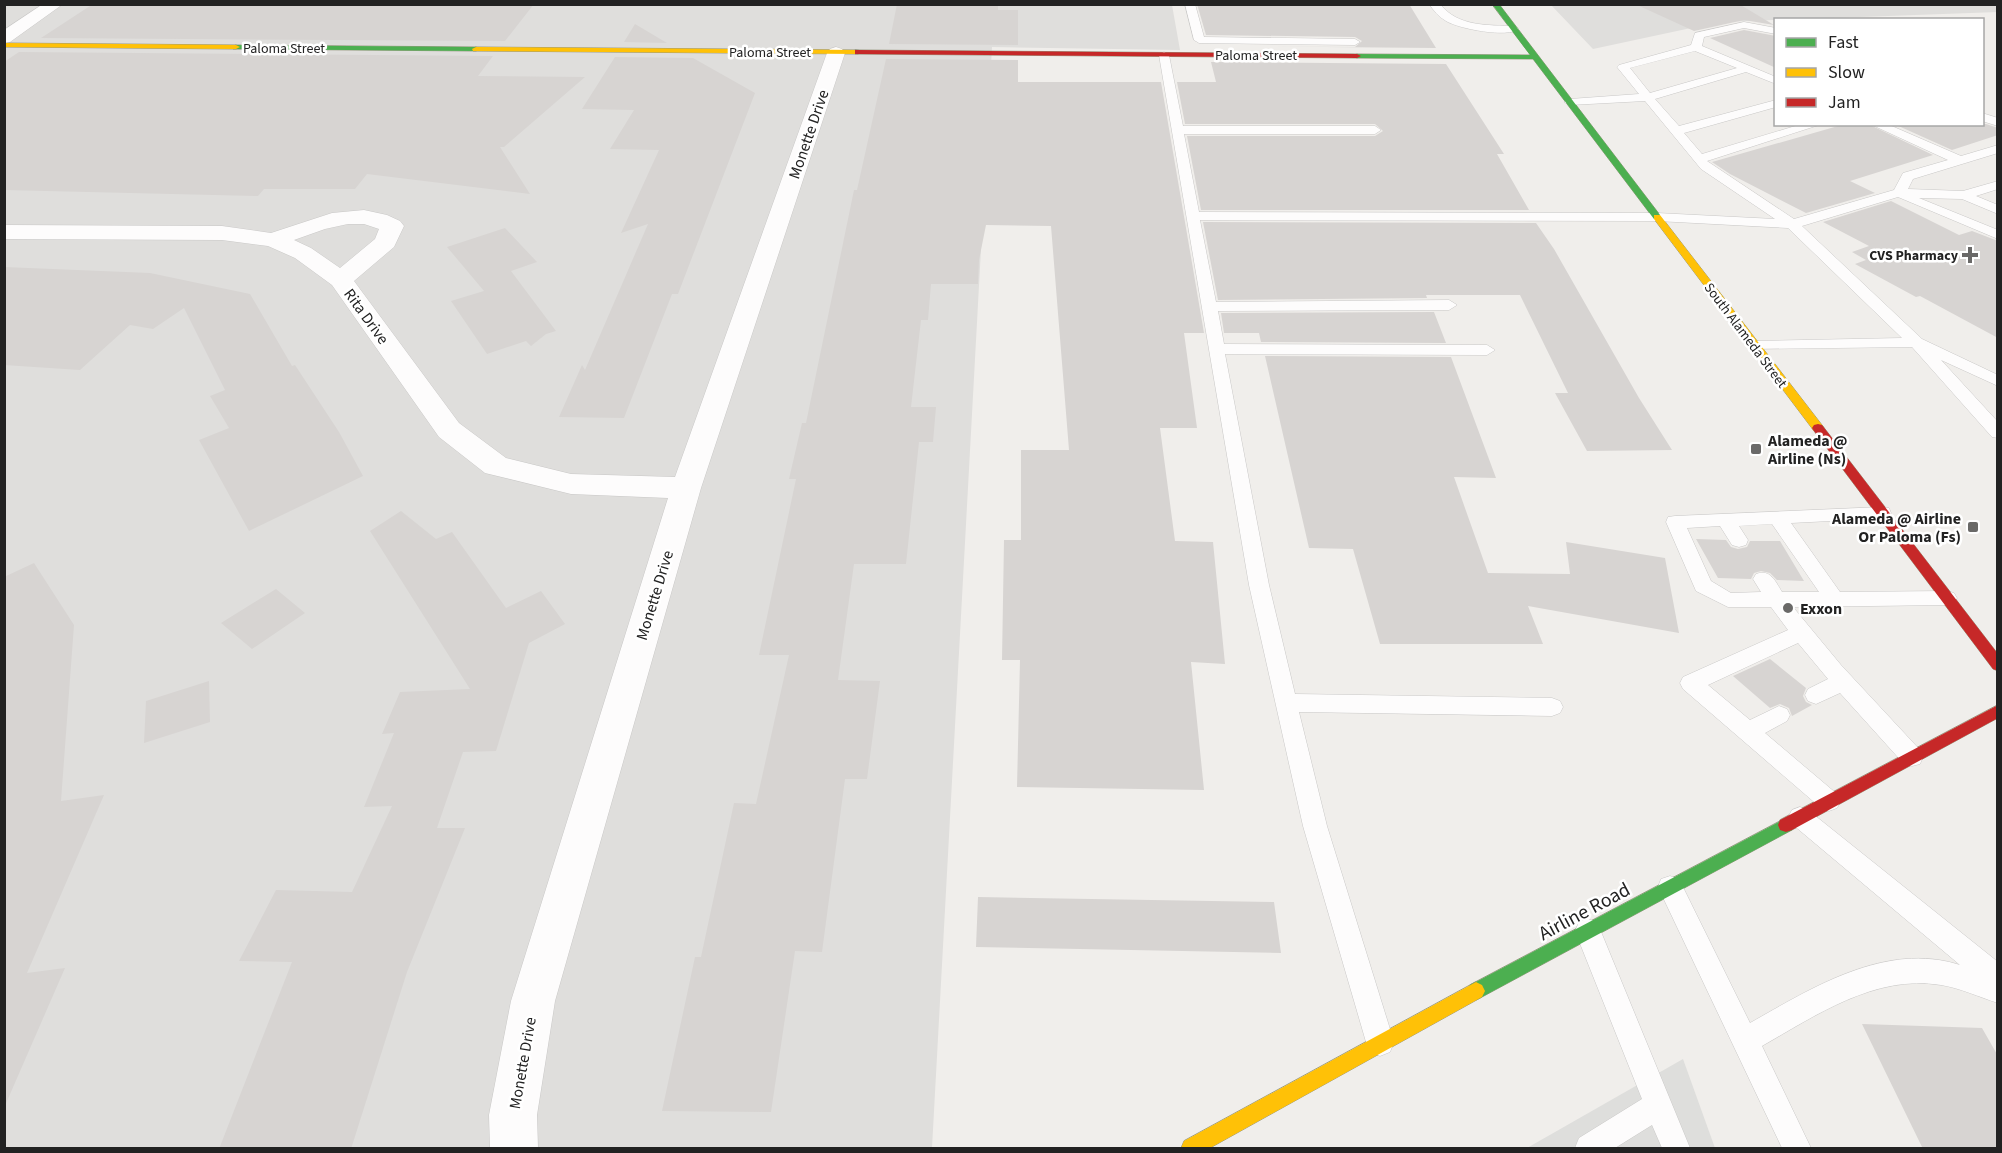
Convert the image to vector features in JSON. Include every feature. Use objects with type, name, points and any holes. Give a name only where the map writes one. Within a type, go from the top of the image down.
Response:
[{"type":"street","points":[[4,38],[55,4]]},
{"type":"street","name":"South Alameda Street","points":[[1495,4],[1998,665]]},
{"type":"street","name":"Paloma Street","points":[[4,45],[1535,57]]},
{"type":"street","name":"Monette Drive","points":[[514,1149],[513,1115],[532,1001],[686,488],[836,53]]},
{"type":"street","points":[[273,240],[311,226],[355,217],[381,219],[392,226],[386,242],[341,280]]},
{"type":"street","name":"Rita Drive","points":[[4,232],[222,233],[273,240],[303,253],[341,280],[449,430],[496,466],[571,484],[686,488]]},
{"type":"street","name":"Airline Road","points":[[1191,1149],[1380,1042],[1998,711]]},
{"type":"lane","points":[[1190,4],[1199,40],[1356,42]]},
{"type":"lane","points":[[1434,4],[1440,15],[1450,21],[1463,25],[1514,29]]},
{"type":"lane","points":[[1696,47],[1699,35],[1744,25],[1774,31]]},
{"type":"lane","points":[[1236,40],[1240,55]]},
{"type":"lane","points":[[1774,80],[1696,47],[1623,67],[1705,166],[1792,224],[1916,342],[1998,433]]},
{"type":"lane","points":[[1164,55],[1258,585],[1315,826],[1380,1042]]},
{"type":"lane","points":[[1570,102],[1648,97],[1746,69]]},
{"type":"lane","points":[[1676,131],[1774,104]]},
{"type":"lane","points":[[1984,116],[1998,123]]},
{"type":"lane","points":[[1700,159],[1809,126]]},
{"type":"lane","points":[[1881,126],[1960,160]]},
{"type":"lane","points":[[1178,130],[1376,130]]},
{"type":"lane","points":[[1899,193],[1908,176],[1998,149]]},
{"type":"lane","points":[[1193,216],[1657,217],[1792,224],[1899,193],[1964,195],[1998,185]]},
{"type":"lane","points":[[1899,193],[1934,211],[1957,216],[1998,235]]},
{"type":"lane","points":[[1964,195],[1998,210]]},
{"type":"lane","points":[[1934,211],[1942,222],[1964,233]]},
{"type":"lane","points":[[1209,307],[1449,304]]},
{"type":"lane","points":[[1755,346],[1916,342],[1998,381]]},
{"type":"lane","points":[[1216,349],[1487,350]]},
{"type":"lane","points":[[1882,513],[1675,522],[1703,586],[1728,600],[1947,598]]},
{"type":"lane","points":[[1777,518],[1835,599]]},
{"type":"lane","points":[[1725,519],[1739,540]]},
{"type":"lane","points":[[1763,579],[1776,600],[1843,681],[1912,757]]},
{"type":"lane","points":[[1802,632],[1691,683],[1829,801]]},
{"type":"lane","points":[[1816,695],[1843,681]]},
{"type":"lane","points":[[1286,703],[1552,707]]},
{"type":"lane","points":[[1748,732],[1779,715]]},
{"type":"lane","points":[[1800,817],[1998,979]]},
{"type":"lane","points":[[1670,887],[1797,1149]]},
{"type":"lane","points":[[1588,930],[1676,1149]]},
{"type":"lane","points":[[1745,1041],[1839,988],[1883,973],[1933,971],[1998,990]]},
{"type":"lane","points":[[1589,1149],[1658,1105]]},
{"type":"shaded area","points":[[1997,4],[1998,12],[1774,18],[1774,20],[1719,22],[1593,49],[1551,5]]},
{"type":"shaded area","points":[[5,5],[1172,5],[1180,50],[992,47],[932,1148],[5,1148]]},
{"type":"shaded area","points":[[1683,1059],[1715,1148],[1527,1148]]},
{"type":"building","points":[[93,4],[534,4],[505,41],[41,38]]},
{"type":"building","points":[[897,4],[998,4],[998,10],[1018,10],[1018,45],[889,44]]},
{"type":"building","points":[[1197,4],[1409,4],[1436,48],[1207,46],[1355,47],[1362,41],[1355,37],[1206,35]]},
{"type":"building","points":[[1635,4],[1739,4],[1774,25],[1744,20],[1694,31]]},
{"type":"building","points":[[635,24],[667,43],[624,42]]},
{"type":"building","points":[[1744,30],[1774,36],[1774,67],[1710,38]]},
{"type":"building","points":[[19,52],[493,56],[478,76],[585,77],[504,147],[500,147],[530,194],[367,174],[355,189],[264,189],[258,196],[4,190],[4,62]]},
{"type":"building","points":[[615,57],[693,58],[755,93],[678,294],[672,294],[624,418],[559,417],[582,365],[585,370],[648,224],[621,233],[659,150],[610,149],[634,110],[582,109]]},
{"type":"building","points":[[886,59],[1018,60],[1018,82],[1161,82],[1204,333],[1184,333],[1197,428],[1160,428],[1175,541],[1213,542],[1225,664],[1191,662],[1204,790],[1017,787],[1020,660],[1002,660],[1004,540],[1021,540],[1021,450],[1069,450],[1051,226],[986,225],[979,260],[978,284],[931,284],[928,320],[921,320],[911,407],[936,407],[933,442],[919,442],[906,564],[854,564],[838,680],[880,681],[867,779],[845,779],[822,952],[795,951],[771,1112],[662,1111],[695,957],[701,957],[734,803],[756,804],[789,655],[759,655],[796,479],[789,479],[802,423],[806,423],[854,190],[857,190]]},
{"type":"building","points":[[1211,62],[1446,64],[1504,154],[1497,154],[1529,210],[1201,210],[1187,136],[1375,136],[1383,131],[1375,124],[1185,124],[1177,82],[1216,82]]},
{"type":"building","points":[[1986,124],[1998,128],[1998,135],[1952,150],[1898,126],[1984,126]]},
{"type":"building","points":[[1838,126],[1872,126],[1933,155],[1850,181],[1875,193],[1806,213],[1730,174],[1712,162]]},
{"type":"building","name":"CVS Pharmacy","points":[[1891,201],[1959,235],[1972,231],[1998,241],[1998,338],[1855,264],[1866,260],[1852,252],[1869,246],[1823,222]]},
{"type":"building","points":[[1203,222],[1536,223],[1554,249],[1639,398],[1672,450],[1587,451],[1555,393],[1568,393],[1520,295],[1218,300]]},
{"type":"building","points":[[505,228],[537,262],[511,271],[556,331],[546,334],[531,346],[526,341],[487,354],[451,301],[484,291],[447,247]]},
{"type":"building","points":[[4,267],[150,273],[250,294],[292,366],[295,365],[339,432],[363,476],[249,531],[199,440],[229,428],[210,396],[225,390],[184,308],[153,329],[130,325],[80,370],[4,365]]},
{"type":"building","points":[[1434,312],[1446,343],[1261,342],[1259,333],[1224,333],[1221,313]]},
{"type":"building","points":[[1265,356],[1451,357],[1496,478],[1454,477],[1488,573],[1570,574],[1566,542],[1665,558],[1679,633],[1528,606],[1543,644],[1380,644],[1353,549],[1309,548]]},
{"type":"building","points":[[401,511],[436,539],[452,532],[506,608],[541,591],[565,624],[529,643],[496,751],[463,752],[437,828],[465,828],[407,972],[351,1149],[219,1149],[292,962],[239,961],[276,890],[352,892],[392,806],[364,807],[394,733],[382,734],[400,692],[470,689],[370,531]]},
{"type":"building","points":[[1696,539],[1726,540],[1731,547],[1738,549],[1747,547],[1750,541],[1780,541],[1804,581],[1777,580],[1770,573],[1761,571],[1754,573],[1751,579],[1718,578]]},
{"type":"building","points":[[34,563],[74,625],[61,801],[104,795],[27,973],[65,968],[4,1108],[4,577]]},
{"type":"building","points":[[276,589],[305,613],[252,649],[221,623]]},
{"type":"building","points":[[1770,659],[1806,688],[1803,696],[1806,702],[1812,705],[1792,716],[1789,708],[1780,704],[1770,708],[1733,676]]},
{"type":"building","points":[[209,681],[210,722],[144,743],[146,701]]},
{"type":"building","points":[[978,897],[1274,902],[1281,953],[976,947]]},
{"type":"building","points":[[1862,1024],[1982,1028],[1998,1056],[1998,1149],[1923,1149]]},
{"type":"traffic: fast","points":[[1495,4],[1657,217]]},
{"type":"traffic: fast","points":[[236,47],[476,49]]},
{"type":"traffic: fast","points":[[1357,56],[1535,57]]},
{"type":"traffic: fast","points":[[1476,991],[1786,825]]},
{"type":"traffic: slow","points":[[4,45],[236,47]]},
{"type":"traffic: slow","points":[[476,49],[858,52]]},
{"type":"traffic: slow","points":[[1657,217],[1818,428]]},
{"type":"traffic: slow","points":[[1191,1148],[1476,991]]},
{"type":"traffic: jam","points":[[858,52],[1357,56]]},
{"type":"traffic: jam","points":[[1818,428],[1998,665]]},
{"type":"traffic: jam","points":[[1786,825],[1998,711]]},
{"type":"place","name":"CVS Pharmacy","points":[[1970,255]]},
{"type":"place","name":"Alameda @ Airline (Ns)","points":[[1756,449]]},
{"type":"place","name":"Alameda @ Airline Or Paloma (Fs)","points":[[1973,527]]},
{"type":"place","name":"Exxon","points":[[1788,608]]}]
